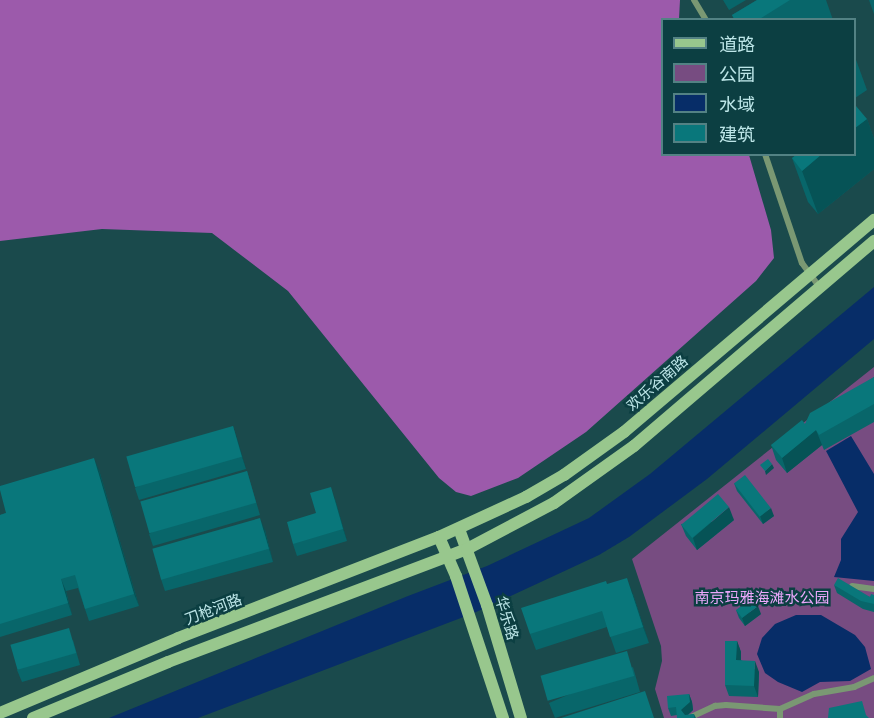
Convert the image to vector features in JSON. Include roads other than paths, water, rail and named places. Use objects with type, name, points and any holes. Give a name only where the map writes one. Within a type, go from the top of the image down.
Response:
[{"type":"street","points":[[694,0],[705,18]]},
{"type":"street","points":[[766,156],[796,248],[809,275],[819,286]]},
{"type":"street","name":"欢乐谷南路","points":[[439,537],[564,475],[624,432],[874,220]]},
{"type":"street","points":[[33,718],[168,662],[467,549],[545,508],[588,481],[634,446],[874,241]]},
{"type":"street","name":"华乐路","points":[[459,529],[488,605],[521,718]]},
{"type":"street","points":[[439,537],[469,612],[503,718]]},
{"type":"street","name":"刀枪河路","points":[[0,713],[178,638],[439,537]]},
{"type":"street","points":[[363,567],[375,573],[371,586]]},
{"type":"street","points":[[852,586],[874,589]]},
{"type":"street","points":[[689,718],[715,706],[780,709],[794,705],[814,694],[854,687],[874,678]]},
{"type":"street","points":[[780,709],[780,718]]},
{"type":"water","points":[[874,287],[874,339],[707,479],[629,537],[599,555],[474,613],[198,718],[109,718],[487,566],[589,518],[650,474]]},
{"type":"water","points":[[851,436],[874,474],[874,581],[834,577],[841,560],[841,539],[858,512],[826,451]]},
{"type":"water","points":[[796,615],[821,615],[855,635],[865,647],[871,669],[850,681],[820,682],[802,692],[778,682],[765,673],[757,654],[762,638],[775,624]]},
{"type":"park label","name":"南京玛雅海滩水公园","points":[[762,598]]}]
